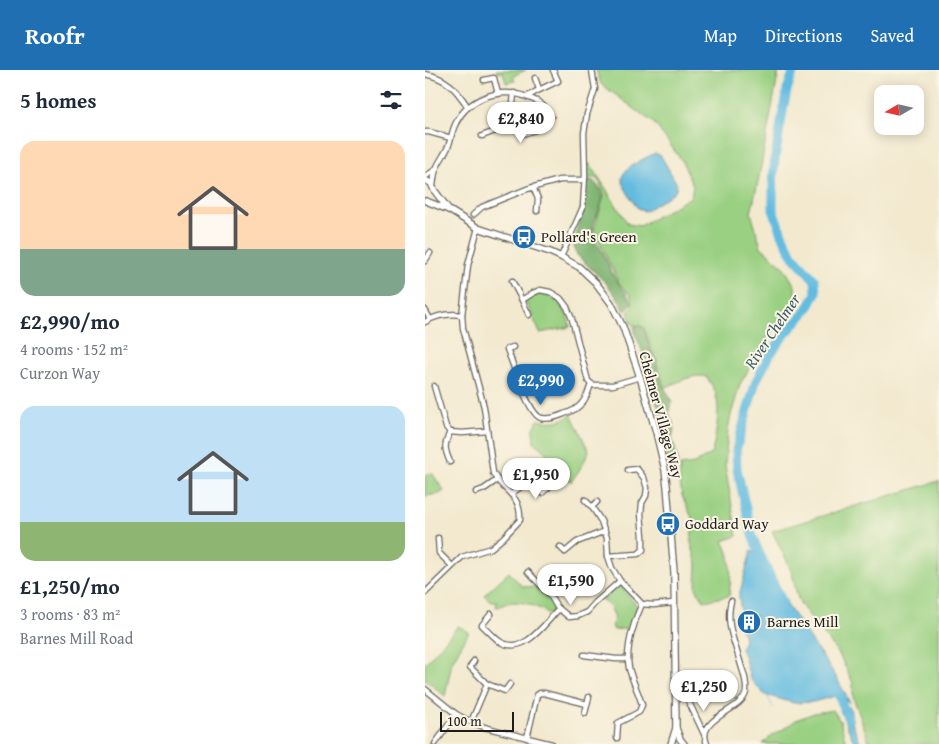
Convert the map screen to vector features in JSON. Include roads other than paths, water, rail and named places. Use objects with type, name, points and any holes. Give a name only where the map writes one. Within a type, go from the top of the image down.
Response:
[{"type":"street","points":[[527,97],[558,81],[553,70]]},
{"type":"street","points":[[561,257],[583,207],[585,128],[587,114],[595,89],[592,70]]},
{"type":"street","points":[[425,74],[445,80],[455,89],[468,107]]},
{"type":"street","points":[[484,80],[494,78],[498,94]]},
{"type":"street","points":[[535,78],[539,90]]},
{"type":"street","points":[[511,126],[513,93]]},
{"type":"street","points":[[433,188],[436,169],[448,147],[460,116],[468,107],[487,96],[513,93],[539,102],[546,108],[551,117]]},
{"type":"street","points":[[511,126],[523,134],[535,130]]},
{"type":"street","points":[[482,136],[511,126]]},
{"type":"street","points":[[425,132],[451,138]]},
{"type":"street","points":[[425,178],[436,169]]},
{"type":"street","name":"Chelmer Village Way","points":[[425,178],[431,183],[449,210]]},
{"type":"street","points":[[473,215],[482,207],[533,187],[560,180],[585,180]]},
{"type":"street","points":[[533,187],[538,199],[537,211]]},
{"type":"street","name":"Chelmer Village Way","points":[[426,201],[432,197],[433,188]]},
{"type":"street","name":"Chelmer Village Way","points":[[426,201],[449,210],[478,228],[561,257],[579,267],[596,283],[611,303],[623,327],[655,432],[667,486],[674,572],[676,728],[672,744],[683,744]]},
{"type":"street","points":[[425,592],[462,557],[491,548],[520,520],[519,505],[497,480],[493,470],[484,407],[463,328],[462,315],[468,265],[478,228]]},
{"type":"street","points":[[425,261],[430,253]]},
{"type":"street","points":[[511,281],[529,315]]},
{"type":"street","points":[[522,300],[541,290],[550,292],[560,298],[567,307],[572,319],[588,381],[591,384],[613,385],[640,378]]},
{"type":"street","points":[[425,310],[427,321],[440,315],[462,315]]},
{"type":"street","points":[[513,347],[507,349],[528,403],[539,418],[549,419],[573,411],[582,405],[591,384]]},
{"type":"street","points":[[434,386],[446,427],[450,432],[487,431]]},
{"type":"street","points":[[450,432],[445,443],[445,451],[450,462]]},
{"type":"street","points":[[609,556],[638,554],[643,550],[641,514],[647,488],[637,469],[639,462]]},
{"type":"street","points":[[628,470],[637,469]]},
{"type":"street","points":[[476,492],[497,480]]},
{"type":"street","points":[[511,494],[526,484],[533,484],[542,493],[551,485]]},
{"type":"street","points":[[585,500],[601,521],[607,538],[612,568],[620,580],[642,604],[674,603]]},
{"type":"street","points":[[591,507],[597,502]]},
{"type":"street","points":[[560,547],[565,552],[577,542],[605,531]]},
{"type":"street","points":[[439,538],[439,553],[452,566]]},
{"type":"street","points":[[527,572],[550,595],[559,609],[569,616],[578,616],[587,612],[620,580]]},
{"type":"street","points":[[705,736],[712,723],[740,702],[746,694],[746,680],[728,623],[731,601]]},
{"type":"street","points":[[617,738],[618,723],[639,712],[642,705],[629,669],[628,659],[632,630],[636,615],[642,604]]},
{"type":"street","points":[[491,614],[482,625],[501,642],[520,645],[528,640],[559,609]]},
{"type":"street","points":[[584,655],[628,659]]},
{"type":"street","points":[[474,660],[470,667],[487,684],[505,691],[509,684]]},
{"type":"street","points":[[471,722],[487,684]]},
{"type":"street","points":[[425,689],[456,714],[471,722],[552,744]]},
{"type":"street","points":[[527,738],[537,696],[540,693],[587,704]]},
{"type":"street","points":[[686,696],[707,744]]},
{"type":"street","points":[[585,713],[589,697]]},
{"type":"street","points":[[435,744],[456,714]]},
{"type":"street","name":"Chelmer Village Way","points":[[676,728],[683,744]]},
{"type":"water","points":[[655,153],[661,156],[677,184],[675,192],[645,211],[640,210],[624,187],[623,176],[625,171]]},
{"type":"water","points":[[751,551],[761,556],[773,586],[780,593],[835,675],[850,703],[839,695],[813,702],[794,703],[765,695],[750,679],[741,649],[744,639],[741,625],[757,626],[756,616],[741,613],[739,596]]},
{"type":"water","points":[[850,707],[853,726],[861,744],[855,744],[840,710]]},
{"type":"waterway","name":"River Chelmer","points":[[783,603],[752,535],[737,469],[736,450],[756,381],[770,355],[806,311],[816,293],[815,280],[792,255],[773,210],[775,158],[787,90],[794,70]]},
{"type":"waterway","name":"River Chelmer","points":[[835,686],[848,718]]},
{"type":"waterway","points":[[768,697],[773,707]]},
{"type":"place","name":"Pollard's Green","points":[[524,237]]},
{"type":"place","name":"Goddard Way","points":[[668,524]]},
{"type":"place","name":"Barnes Mill","points":[[749,622]]}]
